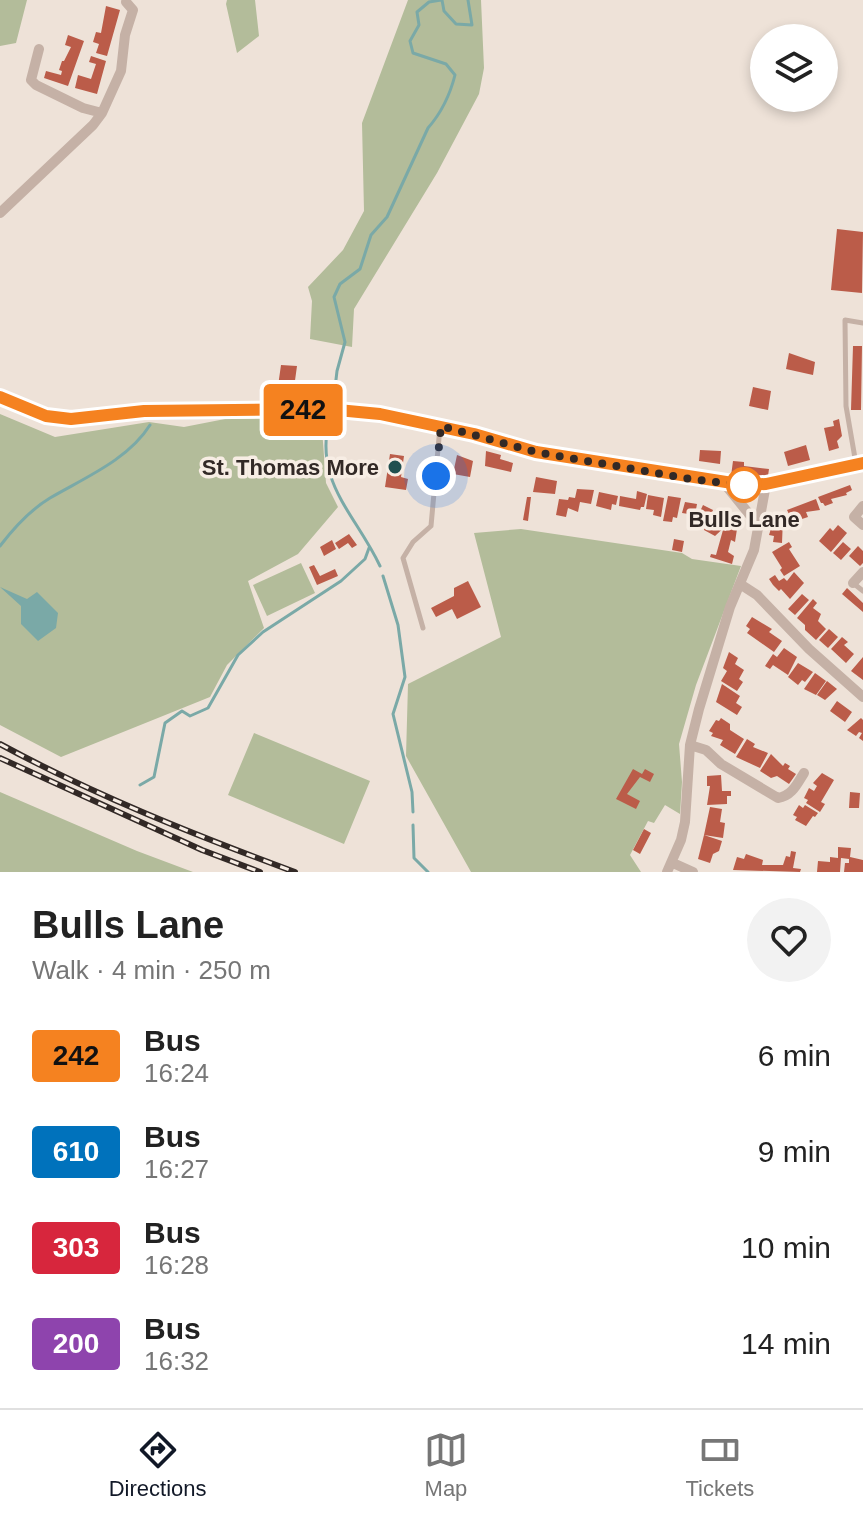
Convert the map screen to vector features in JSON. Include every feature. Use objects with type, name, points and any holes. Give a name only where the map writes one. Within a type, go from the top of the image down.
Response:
[{"type":"street","points":[[0,213],[102,113],[121,71],[125,35],[133,10],[126,2]]},
{"type":"street","points":[[39,49],[31,80],[83,108],[102,113]]},
{"type":"street","points":[[0,397],[46,416],[71,419],[144,411],[331,409],[380,414],[441,426],[536,452],[724,483],[766,484],[860,464]]},
{"type":"street","points":[[724,483],[758,525]]},
{"type":"street","points":[[693,872],[670,868],[685,822],[690,745],[714,657],[754,550],[766,484]]},
{"type":"street","points":[[863,506],[854,517],[863,525]]},
{"type":"street","points":[[853,583],[863,572]]},
{"type":"street","points":[[740,584],[757,595],[809,649],[863,697]]},
{"type":"street","points":[[690,745],[706,750],[721,764],[778,798],[792,792],[804,773]]},
{"type":"lane","points":[[860,464],[846,406],[845,320],[863,323]]},
{"type":"lane","points":[[423,628],[403,558],[413,542],[431,526],[441,426]]},
{"type":"lane","points":[[853,583],[863,591]]},
{"type":"green space","points":[[0,0],[27,0],[16,43],[0,46]]},
{"type":"green space","points":[[227,0],[255,0],[259,36],[237,53],[226,4]]},
{"type":"green space","points":[[408,0],[481,0],[484,68],[479,94],[437,173],[354,309],[352,347],[310,339],[312,301],[308,287],[343,250],[364,211],[362,123]]},
{"type":"green space","points":[[0,414],[55,437],[149,422],[184,427],[225,419],[326,417],[322,429],[326,483],[338,507],[298,554],[248,581],[264,628],[227,665],[210,697],[61,757],[0,725]]},
{"type":"green space","points":[[521,529],[682,553],[692,559],[741,566],[696,685],[679,744],[682,782],[680,814],[665,805],[654,823],[648,821],[630,855],[641,872],[471,872],[406,756],[408,684],[501,637],[474,533]]},
{"type":"green space","points":[[301,563],[315,593],[267,616],[253,585]]},
{"type":"green space","points":[[254,733],[370,781],[344,844],[228,795]]},
{"type":"green space","points":[[0,792],[137,851],[193,872],[0,872]]},
{"type":"water","points":[[0,587],[27,599],[37,592],[58,613],[56,628],[38,641],[21,624],[21,606]]},
{"type":"building","points":[[106,6],[120,10],[107,56],[96,53],[99,44],[93,42],[96,32],[101,33]]},
{"type":"building","points":[[68,35],[84,41],[68,86],[44,78],[46,71],[61,75],[62,61],[71,47],[65,45]]},
{"type":"building","points":[[91,56],[106,61],[97,94],[75,88],[78,75],[91,79],[96,64],[89,62]]},
{"type":"building","points":[[837,229],[863,232],[862,293],[831,290]]},
{"type":"building","points":[[853,346],[862,346],[861,410],[851,410]]},
{"type":"building","points":[[789,353],[815,362],[813,375],[786,369]]},
{"type":"building","points":[[281,365],[297,366],[293,395],[277,393]]},
{"type":"building","points":[[753,387],[771,391],[768,410],[749,406]]},
{"type":"building","points":[[839,419],[842,436],[837,441],[839,448],[829,451],[824,428],[834,426],[833,421]]},
{"type":"building","points":[[806,445],[810,460],[788,466],[784,452]]},
{"type":"building","points":[[700,450],[721,451],[720,464],[699,461]]},
{"type":"building","points":[[486,451],[501,455],[500,459],[513,463],[511,472],[485,466]]},
{"type":"building","name":"St. Thomas More","points":[[390,454],[404,456],[401,477],[408,479],[406,490],[385,487]]},
{"type":"building","points":[[457,455],[473,461],[470,477],[453,474]]},
{"type":"building","points":[[733,461],[744,462],[744,466],[769,469],[768,476],[762,475],[762,479],[731,476]]},
{"type":"building","points":[[536,477],[557,481],[555,494],[533,492]]},
{"type":"building","points":[[850,485],[852,490],[847,495],[831,499],[833,503],[825,506],[818,497]]},
{"type":"building","points":[[577,489],[594,490],[591,504],[580,502],[578,512],[568,508],[566,517],[556,515],[559,499],[575,498]]},
{"type":"building","points":[[637,491],[647,494],[644,507],[640,510],[619,506],[620,496],[636,499]]},
{"type":"building","points":[[599,492],[618,496],[611,510],[596,506]]},
{"type":"building","points":[[648,495],[664,498],[661,517],[653,515],[654,510],[646,509]]},
{"type":"building","points":[[668,496],[681,498],[677,518],[673,517],[672,522],[663,521]]},
{"type":"building","points":[[527,497],[531,497],[528,521],[523,520]]},
{"type":"building","points":[[816,499],[820,510],[806,512],[808,517],[793,522],[787,510]]},
{"type":"building","points":[[685,502],[697,504],[695,515],[682,513]]},
{"type":"building","points":[[703,505],[729,523],[715,536],[704,530],[705,525],[696,520]]},
{"type":"building","points":[[775,516],[783,518],[782,543],[773,542],[774,536],[769,535]]},
{"type":"building","points":[[838,525],[847,533],[831,552],[819,541],[830,528],[833,531]]},
{"type":"building","points":[[728,526],[737,529],[735,542],[731,540],[728,552],[734,556],[732,564],[710,557],[711,554],[716,555],[723,530],[726,531]]},
{"type":"building","points":[[349,534],[357,545],[352,548],[348,543],[339,549],[335,543]]},
{"type":"building","points":[[674,539],[684,541],[682,552],[672,550]]},
{"type":"building","points":[[332,540],[336,549],[324,556],[320,547]]},
{"type":"building","points":[[789,542],[792,547],[789,549],[800,566],[784,576],[772,552]]},
{"type":"building","points":[[843,542],[851,549],[841,560],[833,553]]},
{"type":"building","points":[[858,546],[863,551],[860,566],[849,556]]},
{"type":"building","points":[[314,565],[320,576],[335,569],[338,576],[317,585],[309,567]]},
{"type":"building","points":[[794,572],[804,583],[790,599],[769,579],[775,575],[779,581],[784,578],[787,581]]},
{"type":"building","points":[[468,581],[481,607],[457,619],[452,609],[436,617],[431,608],[454,596],[454,588]]},
{"type":"building","points":[[847,588],[863,603],[863,612],[842,594]]},
{"type":"building","points":[[802,594],[809,600],[795,615],[788,609]]},
{"type":"building","points":[[813,599],[817,603],[813,608],[821,614],[818,621],[826,629],[816,640],[797,618]]},
{"type":"building","points":[[752,617],[772,629],[769,632],[782,641],[774,652],[747,633],[750,629],[746,626]]},
{"type":"building","points":[[829,629],[838,637],[828,648],[819,640]]},
{"type":"building","points":[[842,637],[848,642],[844,645],[854,654],[846,663],[831,649]]},
{"type":"building","points":[[784,648],[797,657],[788,675],[773,665],[770,669],[765,666],[773,654],[777,657]]},
{"type":"building","points":[[729,652],[738,658],[735,664],[744,670],[739,679],[743,682],[737,691],[721,681],[727,671],[723,668]]},
{"type":"building","points":[[863,657],[863,680],[851,671]]},
{"type":"building","points":[[798,663],[813,672],[798,685],[788,677]]},
{"type":"building","points":[[815,673],[826,681],[816,695],[804,689]]},
{"type":"building","points":[[827,681],[837,689],[825,700],[817,695]]},
{"type":"building","points":[[722,684],[740,696],[736,703],[742,707],[737,715],[716,702]]},
{"type":"building","points":[[837,701],[852,712],[845,722],[830,711]]},
{"type":"building","points":[[721,718],[730,724],[730,730],[744,739],[735,754],[720,745],[723,740],[711,736],[713,733],[709,731]]},
{"type":"building","points":[[861,718],[863,741],[859,738],[862,733],[856,736],[847,730]]},
{"type":"building","points":[[747,739],[755,744],[753,747],[768,753],[760,768],[736,757]]},
{"type":"building","points":[[771,754],[783,766],[785,763],[790,766],[788,769],[796,774],[789,784],[760,771]]},
{"type":"building","points":[[633,769],[642,774],[645,769],[654,774],[650,782],[640,777],[627,794],[640,801],[636,809],[616,799]]},
{"type":"building","points":[[822,773],[834,780],[821,802],[825,804],[820,812],[806,803],[808,800],[804,798],[809,788],[814,791],[817,786],[813,783]]},
{"type":"building","points":[[721,775],[722,791],[731,791],[731,796],[727,796],[727,804],[707,805],[710,786],[707,786],[707,776]]},
{"type":"building","points":[[850,792],[860,793],[859,808],[849,808]]},
{"type":"building","points":[[799,805],[818,813],[806,826],[795,820],[797,817],[793,815]]},
{"type":"building","points":[[710,807],[722,809],[720,822],[725,823],[723,838],[704,835]]},
{"type":"building","points":[[644,829],[651,833],[640,854],[633,850]]},
{"type":"building","points":[[704,835],[722,841],[710,863],[698,859]]},
{"type":"building","points":[[838,847],[851,848],[850,857],[863,860],[863,872],[844,872],[849,859],[841,858],[840,872],[817,872],[818,861],[830,862],[830,857],[838,858]]},
{"type":"building","points":[[791,851],[796,852],[793,868],[801,869],[800,872],[733,870],[737,857],[744,859],[746,854],[763,860],[762,865],[783,865]]},
{"type":"waterway","points":[[333,405],[337,371],[345,342],[334,297],[340,284],[360,269],[371,235],[387,217],[428,128],[445,103],[455,75],[446,64],[413,53],[410,41],[419,25],[417,12],[429,2],[441,0]]},
{"type":"waterway","points":[[442,0],[444,11],[456,24],[472,25],[468,0]]},
{"type":"waterway","points":[[331,412],[326,436],[331,477],[380,566]]},
{"type":"waterway","points":[[0,546],[36,508],[118,458],[150,425]]},
{"type":"waterway","points":[[140,785],[154,777],[165,723],[182,711],[190,716],[208,708],[238,655],[263,632],[341,581],[365,559],[369,548]]},
{"type":"waterway","points":[[383,576],[398,625],[405,677],[393,714],[412,792],[413,812]]},
{"type":"waterway","points":[[413,825],[414,858],[428,872]]},
{"type":"railway","points":[[0,744],[145,813],[295,872]]},
{"type":"railway","points":[[0,758],[202,850],[260,872]]},
{"type":"bus line","name":"242","points":[[0,397],[46,416],[71,419],[144,411],[327,409],[380,414],[474,434],[536,452],[690,479],[745,485],[766,484],[863,463]]},
{"type":"place","name":"St. Thomas More","points":[[395,467]]},
{"type":"place","name":"Bulls Lane","points":[[744,485]]},
{"type":"route","points":[[436,476],[441,426],[536,452],[690,479],[744,485]]}]
